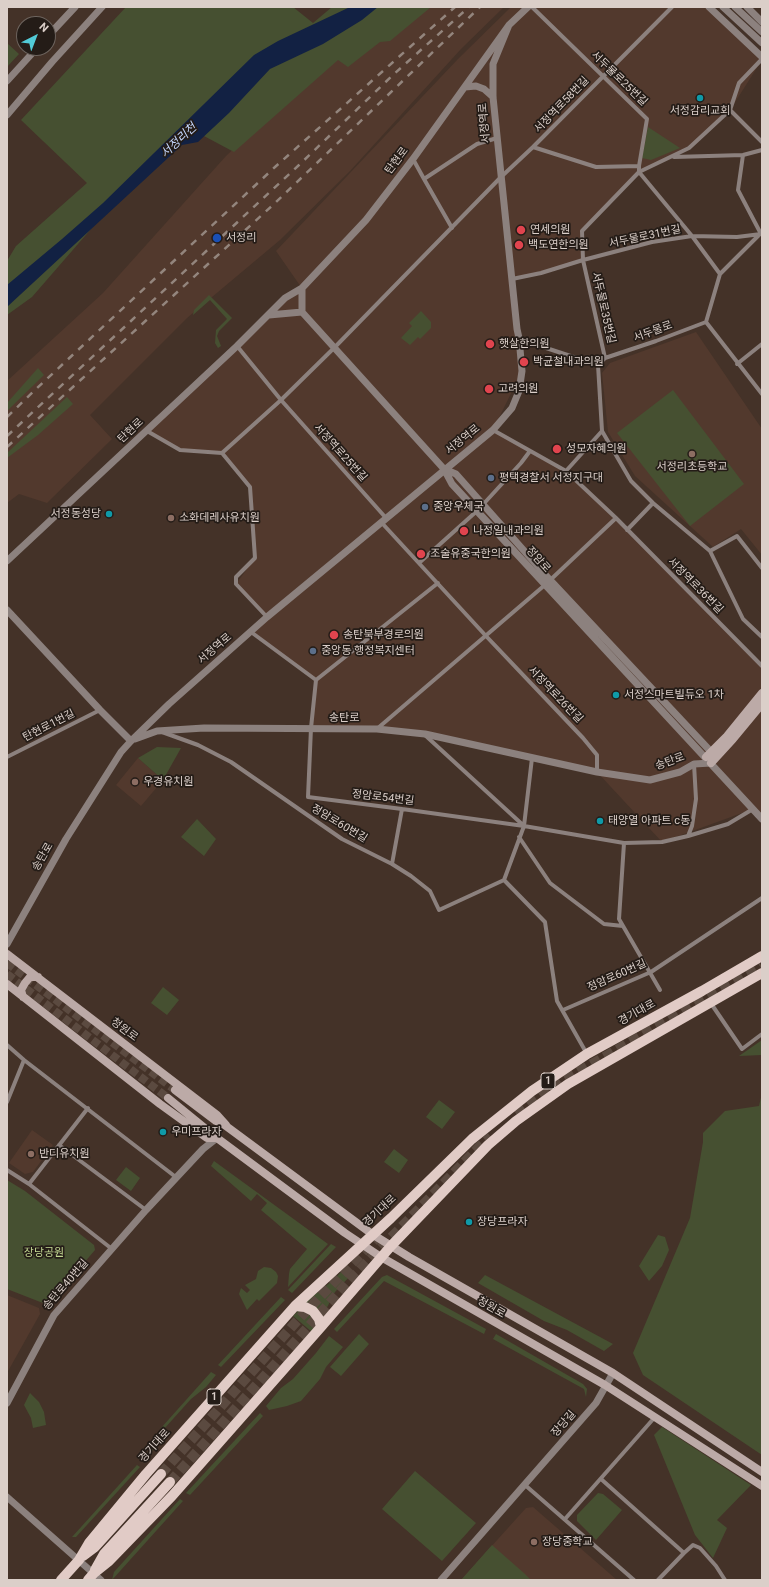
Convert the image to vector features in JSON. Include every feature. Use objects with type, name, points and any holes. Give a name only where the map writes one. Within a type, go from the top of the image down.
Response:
[{"type":"main road","points":[[711,757],[762,693]]},
{"type":"main road","points":[[711,757],[762,704]]},
{"type":"main road","name":"청원로","points":[[7,954],[211,1110],[226,1126],[372,1234],[613,1373],[762,1472]]},
{"type":"main road","name":"경기대로","points":[[89,1572],[89,1543],[146,1474],[295,1306],[472,1139],[532,1091],[586,1054],[702,991],[762,956]]},
{"type":"main road","name":"경기대로","points":[[61,1580],[89,1572],[110,1561],[172,1496],[322,1327],[381,1257],[488,1145],[516,1121],[568,1084],[762,973]]},
{"type":"main road","points":[[23,998],[21,990],[24,983],[30,977],[38,977]]},
{"type":"main road","name":"청원로","points":[[7,984],[160,1104],[207,1138],[217,1138]]},
{"type":"main road","name":"청원로","points":[[175,1090],[216,1122],[226,1126]]},
{"type":"main road","name":"청원로","points":[[168,1098],[217,1138],[361,1245],[605,1385],[762,1486]]},
{"type":"main road","points":[[295,1306],[305,1307],[313,1311],[319,1319],[322,1327]]},
{"type":"main road","name":"경기대로","points":[[89,1572],[95,1547],[161,1474]]},
{"type":"main road","name":"경기대로","points":[[89,1572],[170,1482]]},
{"type":"street","points":[[56,27],[75,7]]},
{"type":"street","points":[[7,115],[52,62],[102,7]]},
{"type":"street","name":"탄현로","points":[[7,561],[279,304],[291,293],[302,288],[366,220],[413,159],[509,25],[528,7]]},
{"type":"street","name":"서두물로25번길","points":[[532,7],[647,118],[639,172]]},
{"type":"street","name":"서정역로58번길","points":[[335,347],[501,177],[533,147],[672,7]]},
{"type":"street","points":[[710,7],[762,58]]},
{"type":"street","points":[[723,7],[762,44]]},
{"type":"street","points":[[735,7],[762,32]]},
{"type":"street","points":[[747,7],[762,22]]},
{"type":"street","name":"서정역로","points":[[131,741],[169,704],[267,617],[493,430],[512,408],[519,391],[522,371],[501,177],[494,96],[493,64],[509,25]]},
{"type":"street","points":[[7,81],[30,56]]},
{"type":"street","name":"서두물로35번길","points":[[598,365],[605,358],[583,260],[582,231],[639,172],[689,148],[730,110],[739,83],[762,58]]},
{"type":"street","points":[[465,87],[476,86],[484,89],[494,96]]},
{"type":"street","points":[[730,110],[762,142]]},
{"type":"street","points":[[424,179],[477,144],[498,138]]},
{"type":"street","name":"서정역로58번길","points":[[533,147],[596,167],[639,166]]},
{"type":"street","name":"서두물로35번길","points":[[672,157],[743,155],[762,150]]},
{"type":"street","points":[[743,155],[738,190],[762,233],[720,274],[706,322],[762,394]]},
{"type":"street","points":[[413,159],[452,228]]},
{"type":"street","points":[[639,172],[692,236],[720,274]]},
{"type":"street","name":"서두물로31번길","points":[[512,279],[541,273],[583,260],[652,242],[692,236],[737,237],[762,233]]},
{"type":"street","points":[[269,315],[302,312],[302,288]]},
{"type":"street","points":[[279,304],[286,314]]},
{"type":"street","name":"정암로","points":[[302,312],[444,470],[452,484],[480,507],[711,757]]},
{"type":"street","name":"서두물로","points":[[605,358],[706,322]]},
{"type":"street","points":[[738,364],[762,344]]},
{"type":"street","points":[[537,345],[598,365],[602,431],[631,481],[653,503],[710,551],[743,619],[762,637]]},
{"type":"street","name":"서정역로25번길","points":[[236,346],[384,520]]},
{"type":"street","points":[[222,454],[281,400],[335,347]]},
{"type":"street","name":"서정역로36번길","points":[[493,430],[566,472],[616,518],[762,666]]},
{"type":"street","points":[[146,431],[180,450],[222,454],[250,487],[255,558],[236,577],[236,584],[267,617]]},
{"type":"street","points":[[566,472],[602,431]]},
{"type":"street","points":[[419,563],[480,507],[521,463],[530,451]]},
{"type":"street","points":[[627,530],[653,503]]},
{"type":"street","points":[[377,729],[548,582],[616,518]]},
{"type":"street","name":"서정역로26번길","points":[[384,520],[419,563],[486,636],[584,738],[597,755],[597,772]]},
{"type":"street","points":[[710,551],[737,536],[762,568]]},
{"type":"street","points":[[311,728],[316,680],[438,583]]},
{"type":"street","points":[[7,610],[100,710],[131,741]]},
{"type":"street","points":[[251,632],[316,680]]},
{"type":"street","name":"탄현로1번길","points":[[7,758],[100,710]]},
{"type":"street","name":"송탄로","points":[[7,944],[72,830],[121,752],[131,741],[157,731],[204,728],[377,729],[425,734],[597,772],[650,780],[680,772],[711,757]]},
{"type":"street","name":"정암로54번길","points":[[311,728],[308,798],[524,826],[624,843],[662,842],[688,836],[728,824],[753,809]]},
{"type":"street","name":"정암로60번길","points":[[157,731],[198,745],[231,762],[342,839],[392,864],[411,876],[430,891],[439,910],[504,880]]},
{"type":"street","points":[[425,734],[524,826]]},
{"type":"street","points":[[711,757],[762,819]]},
{"type":"street","points":[[532,758],[524,826],[504,880],[545,922],[557,1001],[586,1054]]},
{"type":"street","points":[[688,836],[692,826],[696,799],[694,764]]},
{"type":"street","points":[[392,864],[402,809]]},
{"type":"street","points":[[520,837],[550,883],[604,924],[624,926]]},
{"type":"street","points":[[624,843],[619,918],[660,990]]},
{"type":"street","name":"정암로60번길","points":[[563,1010],[651,972],[762,898]]},
{"type":"street","points":[[710,1002],[742,1049],[762,1034]]},
{"type":"street","points":[[7,1045],[24,1060],[177,1178]]},
{"type":"street","points":[[7,1102],[24,1060]]},
{"type":"street","points":[[29,1184],[88,1108]]},
{"type":"street","name":"송탄로40번길","points":[[7,1403],[54,1315],[146,1210],[203,1149],[217,1138]]},
{"type":"street","points":[[59,1145],[146,1210]]},
{"type":"street","points":[[7,1170],[29,1184],[113,1249]]},
{"type":"street","name":"장당길","points":[[441,1580],[526,1485],[596,1403],[613,1373]]},
{"type":"street","points":[[565,1519],[656,1417]]},
{"type":"street","points":[[601,1479],[684,1553]]},
{"type":"street","points":[[526,1485],[634,1580]]},
{"type":"street","points":[[7,1496],[89,1572]]},
{"type":"street","points":[[658,1580],[693,1545],[700,1548],[716,1566],[725,1580]]},
{"type":"shaded area","points":[[407,7],[504,7],[461,49],[350,171],[280,240],[187,318],[90,415],[112,439],[47,503],[19,494],[7,503],[7,381],[103,293],[226,156],[284,101]]},
{"type":"shaded area","points":[[511,7],[707,7],[762,60],[730,110],[689,148],[639,172],[582,231],[583,260],[512,279],[522,371],[493,430],[566,471],[762,666],[762,819],[753,809],[662,842],[597,772],[425,734],[311,728],[316,680],[251,632],[266,617],[236,584],[255,558],[250,487],[222,453],[180,450],[147,431],[301,287],[276,251],[458,59]]},
{"type":"shaded area","name":"서정리초등학교","points":[[696,332],[762,429],[762,555],[741,529],[713,547],[635,476],[608,432],[602,373],[610,363]]},
{"type":"shaded area","points":[[138,758],[163,780],[141,806],[116,785]]},
{"type":"shaded area","name":"반디유치원","points":[[32,1130],[53,1145],[33,1172],[25,1174],[9,1163]]},
{"type":"shaded area","points":[[7,1295],[39,1308],[40,1314],[7,1373]]},
{"type":"shaded area","name":"장당중학교","points":[[533,1507],[617,1580],[461,1580],[526,1508]]},
{"type":"green space","points":[[126,7],[293,7],[313,23],[332,7],[431,7],[390,41],[380,42],[348,67],[338,60],[234,152],[189,128],[111,206],[32,297],[7,315],[7,261],[16,246],[87,183],[21,120]]},
{"type":"green space","points":[[7,43],[16,51],[17,56],[7,67]]},
{"type":"green space","points":[[648,127],[680,148],[651,160],[642,158]]},
{"type":"green space","points":[[209,295],[232,318],[219,331],[217,336],[221,346],[218,348],[215,343],[216,330],[227,319],[210,300],[193,315],[194,310]]},
{"type":"green space","points":[[421,311],[431,322],[431,328],[420,339],[418,337],[410,345],[401,338],[412,326],[409,323]]},
{"type":"green space","points":[[38,368],[44,375],[7,411],[7,403]]},
{"type":"green space","points":[[673,390],[744,484],[690,526],[617,433]]},
{"type":"green space","points":[[67,397],[73,404],[38,435],[7,458],[7,453]]},
{"type":"green space","points":[[157,747],[181,748],[163,780],[138,758]]},
{"type":"green space","points":[[197,819],[216,839],[204,856],[181,837]]},
{"type":"green space","points":[[163,987],[179,1000],[167,1015],[151,1003]]},
{"type":"green space","points":[[762,1040],[762,1055],[739,1056]]},
{"type":"green space","points":[[762,1093],[762,1455],[643,1375],[633,1353],[690,1218],[703,1142],[703,1133],[725,1111],[759,1106]]},
{"type":"green space","points":[[439,1100],[455,1112],[442,1129],[426,1117]]},
{"type":"green space","points":[[394,1149],[408,1160],[399,1173],[384,1162]]},
{"type":"green space","points":[[214,1161],[328,1244],[288,1287],[290,1269],[307,1249],[261,1210],[267,1203],[257,1194],[251,1201],[211,1166]]},
{"type":"green space","points":[[126,1167],[140,1178],[131,1191],[116,1180]]},
{"type":"green space","name":"장당공원","points":[[7,1180],[25,1191],[94,1245],[95,1250],[48,1305],[7,1289]]},
{"type":"green space","points":[[658,1235],[665,1237],[669,1250],[662,1266],[649,1281],[639,1266]]},
{"type":"green space","points":[[331,1244],[336,1247],[292,1293],[288,1290]]},
{"type":"green space","points":[[264,1267],[271,1268],[276,1272],[278,1276],[277,1283],[259,1301],[257,1299],[247,1310],[239,1294],[241,1288],[247,1293],[250,1290],[245,1285],[256,1279],[258,1271]]},
{"type":"green space","points":[[343,1270],[350,1276],[335,1292],[322,1317],[303,1304],[332,1281]]},
{"type":"green space","points":[[387,1275],[486,1329],[484,1334],[384,1281],[337,1332],[334,1329],[382,1277]]},
{"type":"green space","points":[[485,1275],[613,1344],[604,1351],[567,1330],[544,1321],[478,1283]]},
{"type":"green space","points":[[281,1297],[285,1300],[221,1367],[218,1365]]},
{"type":"green space","points":[[305,1310],[312,1313],[316,1326],[312,1332],[293,1316],[298,1311]]},
{"type":"green space","points":[[359,1334],[369,1344],[341,1376],[330,1367]]},
{"type":"green space","points":[[496,1334],[583,1384],[587,1389],[586,1397],[584,1389],[493,1339]]},
{"type":"green space","points":[[329,1336],[343,1347],[326,1367],[320,1379],[301,1401],[269,1410],[266,1406],[281,1388],[293,1379]]},
{"type":"green space","points":[[211,1372],[216,1375],[206,1387],[191,1399],[164,1429],[149,1457],[146,1455],[161,1428]]},
{"type":"green space","points":[[30,1393],[39,1402],[44,1412],[46,1425],[33,1428],[31,1418],[24,1405]]},
{"type":"green space","points":[[260,1413],[263,1416],[190,1495],[186,1493]]},
{"type":"green space","points":[[662,1427],[751,1485],[717,1520],[727,1528],[713,1558],[695,1535],[654,1435]]},
{"type":"green space","points":[[137,1465],[140,1467],[76,1537],[72,1537]]},
{"type":"green space","points":[[415,1471],[476,1523],[442,1561],[382,1509]]},
{"type":"green space","points":[[598,1493],[603,1494],[622,1510],[596,1540],[577,1521],[577,1515]]},
{"type":"green space","points":[[180,1499],[183,1501],[112,1580],[114,1572]]},
{"type":"green space","points":[[492,1545],[525,1574],[531,1580],[461,1580]]},
{"type":"water","name":"서정리천","points":[[350,7],[378,7],[362,20],[323,44],[270,69],[229,113],[198,142],[182,145],[7,307],[7,285],[103,203],[254,55],[278,41]]},
{"type":"tunnel","points":[[7,963],[175,1090]]},
{"type":"tunnel","points":[[517,1115],[564,1080],[762,967]]},
{"type":"tunnel","points":[[7,974],[168,1098]]},
{"type":"tunnel","points":[[170,1482],[350,1280],[480,1146],[491,1137]]},
{"type":"tunnel","points":[[161,1474],[296,1322],[383,1231]]},
{"type":"railway","points":[[7,417],[275,167],[455,7]]},
{"type":"railway","points":[[7,436],[299,165],[394,74],[469,7]]},
{"type":"railway","points":[[7,447],[274,204],[480,7]]},
{"type":"place","name":"서정감리교회","points":[[700,98]]},
{"type":"place","name":"연세의원","points":[[521,230]]},
{"type":"place","name":"서정리","points":[[217,238]]},
{"type":"place","name":"백도연한의원","points":[[519,245]]},
{"type":"place","name":"햇살한의원","points":[[490,344]]},
{"type":"place","name":"박균철내과의원","points":[[524,362]]},
{"type":"place","name":"고려의원","points":[[489,389]]},
{"type":"place","name":"성모자혜의원","points":[[557,449]]},
{"type":"place","name":"서정리초등학교","points":[[692,454]]},
{"type":"place","name":"평택경찰서 서정지구대","points":[[491,478]]},
{"type":"place","name":"중앙우체국","points":[[425,507]]},
{"type":"place","name":"서정동성당","points":[[109,514]]},
{"type":"place","name":"소화데레사유치원","points":[[171,518]]},
{"type":"place","name":"나정일내과의원","points":[[464,531]]},
{"type":"place","name":"조술유중국한의원","points":[[421,554]]},
{"type":"place","name":"송탄북부경로의원","points":[[334,635]]},
{"type":"place","name":"중앙동 행정복지센터","points":[[313,651]]},
{"type":"place","name":"서정스마트빌듀오 1차","points":[[616,695]]},
{"type":"place","name":"우경유치원","points":[[135,782]]},
{"type":"place","name":"태양열 아파트 c동","points":[[600,821]]},
{"type":"place","name":"우미프라자","points":[[163,1132]]},
{"type":"place","name":"반디유치원","points":[[31,1154]]},
{"type":"place","name":"장당프라자","points":[[469,1222]]},
{"type":"place","name":"장당중학교","points":[[534,1542]]}]
